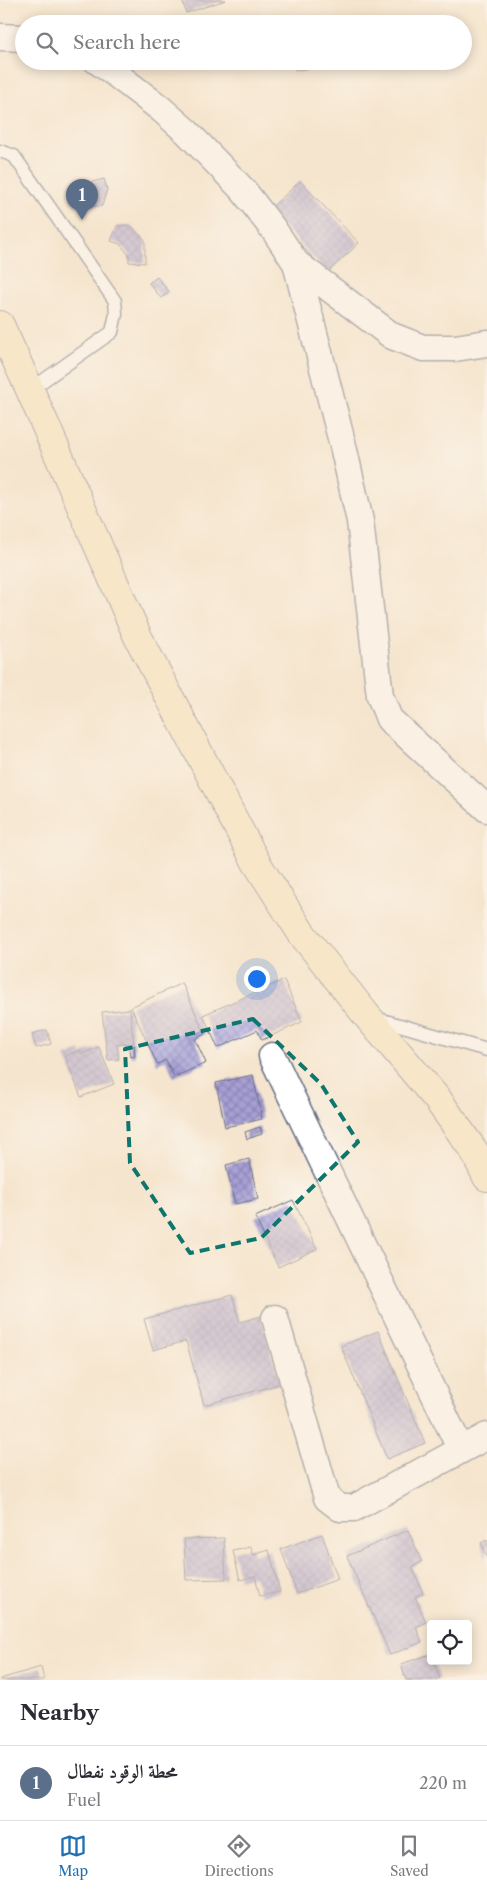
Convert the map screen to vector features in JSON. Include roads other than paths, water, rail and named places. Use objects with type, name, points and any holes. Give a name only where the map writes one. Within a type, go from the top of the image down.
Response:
[{"type":"main road","points":[[0,325],[138,637],[256,862],[302,934],[367,1016],[438,1100],[474,1151],[487,1177]]},
{"type":"street","points":[[0,37],[15,38]]},
{"type":"street","points":[[112,70],[187,132],[243,190],[274,230],[296,263],[392,336],[423,348],[455,348],[487,343]]},
{"type":"street","points":[[296,263],[343,446],[360,521],[380,696],[389,719],[487,809]]},
{"type":"street","points":[[272,1056],[461,1450]]},
{"type":"street","points":[[275,1318],[327,1498],[340,1508],[354,1508],[487,1436]]},
{"type":"lane","points":[[0,151],[14,156],[115,301],[116,314],[112,332],[30,390]]},
{"type":"lane","points":[[367,1016],[487,1050]]},
{"type":"place","name":"محطة الوقود نفطال","points":[[82,220]]}]
